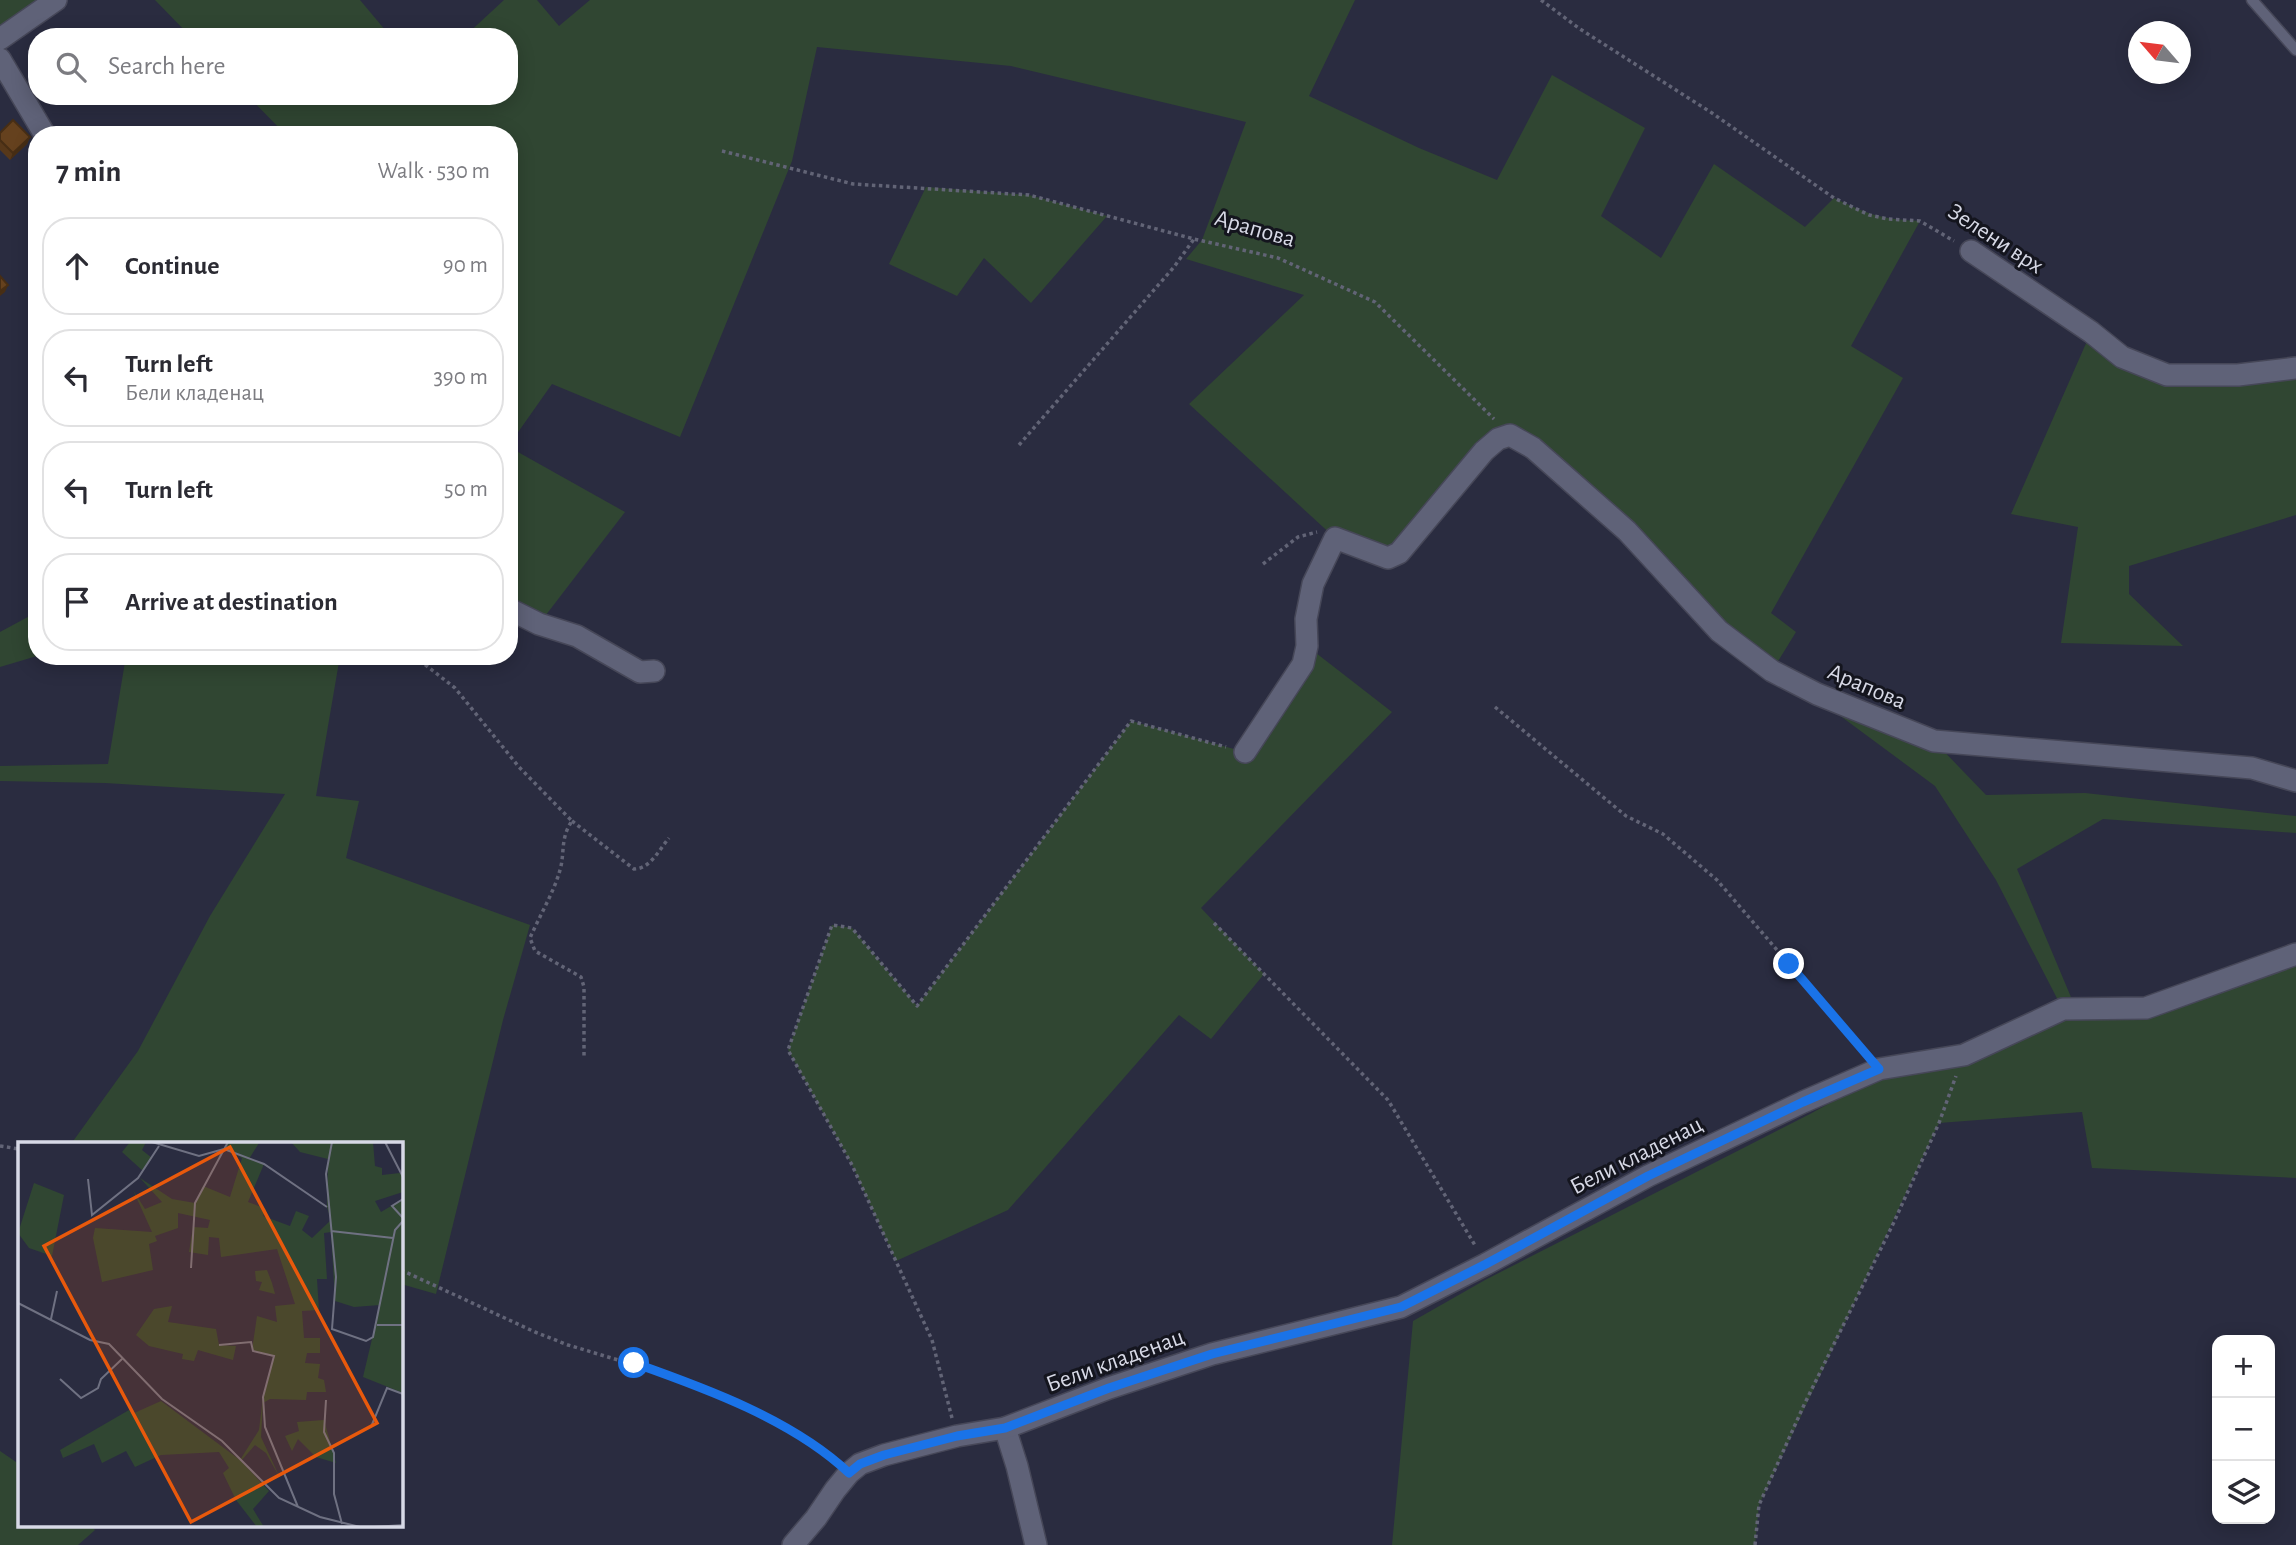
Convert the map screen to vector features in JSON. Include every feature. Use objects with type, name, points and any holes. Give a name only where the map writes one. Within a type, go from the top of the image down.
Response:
[{"type":"street","points":[[0,39],[56,0]]},
{"type":"street","points":[[0,58],[28,105]]},
{"type":"street","points":[[28,105],[41,126]]},
{"type":"street","name":"Зелени врх","points":[[1971,251],[2091,332],[2122,357],[2167,375],[2238,375],[2296,368]]},
{"type":"street","points":[[1245,752],[1303,664],[1307,646],[1306,619],[1314,584],[1335,538],[1388,558],[1399,553],[1484,450],[1498,439],[1510,435]]},
{"type":"street","name":"Арапова","points":[[1510,435],[1533,448],[1627,531],[1727,638],[1772,671],[1817,694],[1934,741],[2252,768],[2296,781]]},
{"type":"street","points":[[518,614],[539,624],[577,636],[640,672],[654,671]]},
{"type":"street","name":"Бели кладенац","points":[[793,1545],[849,1473],[860,1464],[957,1436],[1005,1428],[1109,1388],[1212,1354],[1401,1307],[1648,1176],[1879,1069],[1964,1055],[2063,1010],[2146,1008],[2296,954]]},
{"type":"street","points":[[1005,1428],[1036,1545]]},
{"type":"lane","points":[[2252,0],[2296,50]]},
{"type":"path","name":"Зелени врх","points":[[1541,0],[1580,29],[1712,113],[1834,198],[1869,215],[1888,219],[1920,220],[1971,251]]},
{"type":"path","points":[[722,151],[853,184],[1029,195],[1195,239]]},
{"type":"path","name":"Арапова","points":[[1019,445],[1174,267],[1195,239],[1278,258],[1375,302],[1510,435]]},
{"type":"path","points":[[1263,564],[1298,537],[1316,532],[1335,538]]},
{"type":"path","points":[[425,665],[454,688],[519,767],[572,821],[634,869],[647,865],[668,838]]},
{"type":"path","points":[[1496,707],[1626,816],[1663,834],[1717,880],[1879,1069]]},
{"type":"path","points":[[957,1436],[932,1340],[852,1165],[788,1050],[832,925],[852,928],[917,1006],[1130,720],[1245,752]]},
{"type":"path","points":[[572,821],[562,844],[561,869],[530,938],[535,951],[580,977],[584,986],[584,1058]]},
{"type":"path","points":[[1214,923],[1388,1100],[1486,1264]]},
{"type":"path","points":[[1755,1545],[1759,1505],[1804,1405],[1900,1210],[1939,1123],[1964,1055]]},
{"type":"path","points":[[0,1146],[18,1149]]},
{"type":"path","points":[[402,1270],[535,1332],[568,1345],[665,1374],[727,1399],[814,1444],[849,1473]]},
{"type":"green space","points":[[0,0],[56,0],[0,39]]},
{"type":"green space","points":[[155,0],[360,0],[383,28],[182,28]]},
{"type":"green space","points":[[504,0],[537,0],[559,26],[590,0],[1355,0],[1309,96],[1419,148],[1497,180],[1552,75],[1645,128],[1601,216],[1661,258],[1714,164],[1805,227],[1834,198],[1876,215],[1920,221],[1851,346],[1903,378],[1771,613],[1796,632],[1772,671],[1510,435],[1399,553],[1335,538],[1189,404],[1304,295],[1186,259],[1202,240],[1246,122],[1011,66],[817,47],[792,161],[680,437],[552,384],[518,432],[518,126],[277,126],[257,105],[518,105],[518,28],[474,28]]},
{"type":"green space","points":[[926,187],[1029,195],[1107,216],[1031,303],[984,258],[957,296],[889,264]]},
{"type":"green space","points":[[2091,332],[2167,375],[2296,368],[2296,515],[2129,566],[2129,594],[2183,646],[2061,643],[2078,527],[2011,514]]},
{"type":"green space","points":[[518,452],[625,512],[539,624],[518,614]]},
{"type":"green space","points":[[28,617],[28,659],[0,667],[0,632]]},
{"type":"green space","points":[[1307,646],[1392,712],[1201,908],[1264,974],[1211,1039],[1179,1015],[1008,1210],[896,1261],[852,1165],[788,1050],[832,925],[852,928],[917,1006],[1131,721],[1245,752]]},
{"type":"green space","points":[[124,665],[338,665],[316,796],[359,801],[346,858],[530,925],[503,1020],[436,1294],[402,1284],[402,1142],[72,1142],[138,1051],[210,916],[285,794],[105,783],[0,781],[0,766],[108,764]]},
{"type":"green space","points":[[1772,671],[1934,741],[1986,795],[2085,793],[2296,816],[2296,833],[2103,819],[2017,869],[2076,1009],[2146,1008],[2296,954],[2296,1178],[2092,1168],[2082,1112],[1939,1123],[1759,1505],[1755,1545],[1392,1545],[1413,1321],[1485,1280],[1877,1077],[2063,1010],[1996,880],[1935,786],[1835,712]]},
{"type":"green space","points":[[0,1451],[18,1463],[18,1528],[95,1530],[78,1545],[0,1545]]},
{"type":"building","points":[[13,120],[28,135],[28,139],[13,153],[0,140],[0,133]]},
{"type":"building","points":[[0,276],[8,285],[0,291]]},
{"type":"route","points":[[634,1363],[712,1392],[802,1437],[832,1457],[849,1473],[860,1464],[884,1455],[957,1436],[1005,1428],[1109,1388],[1212,1354],[1401,1307],[1648,1176],[1879,1069],[1789,964]]}]
